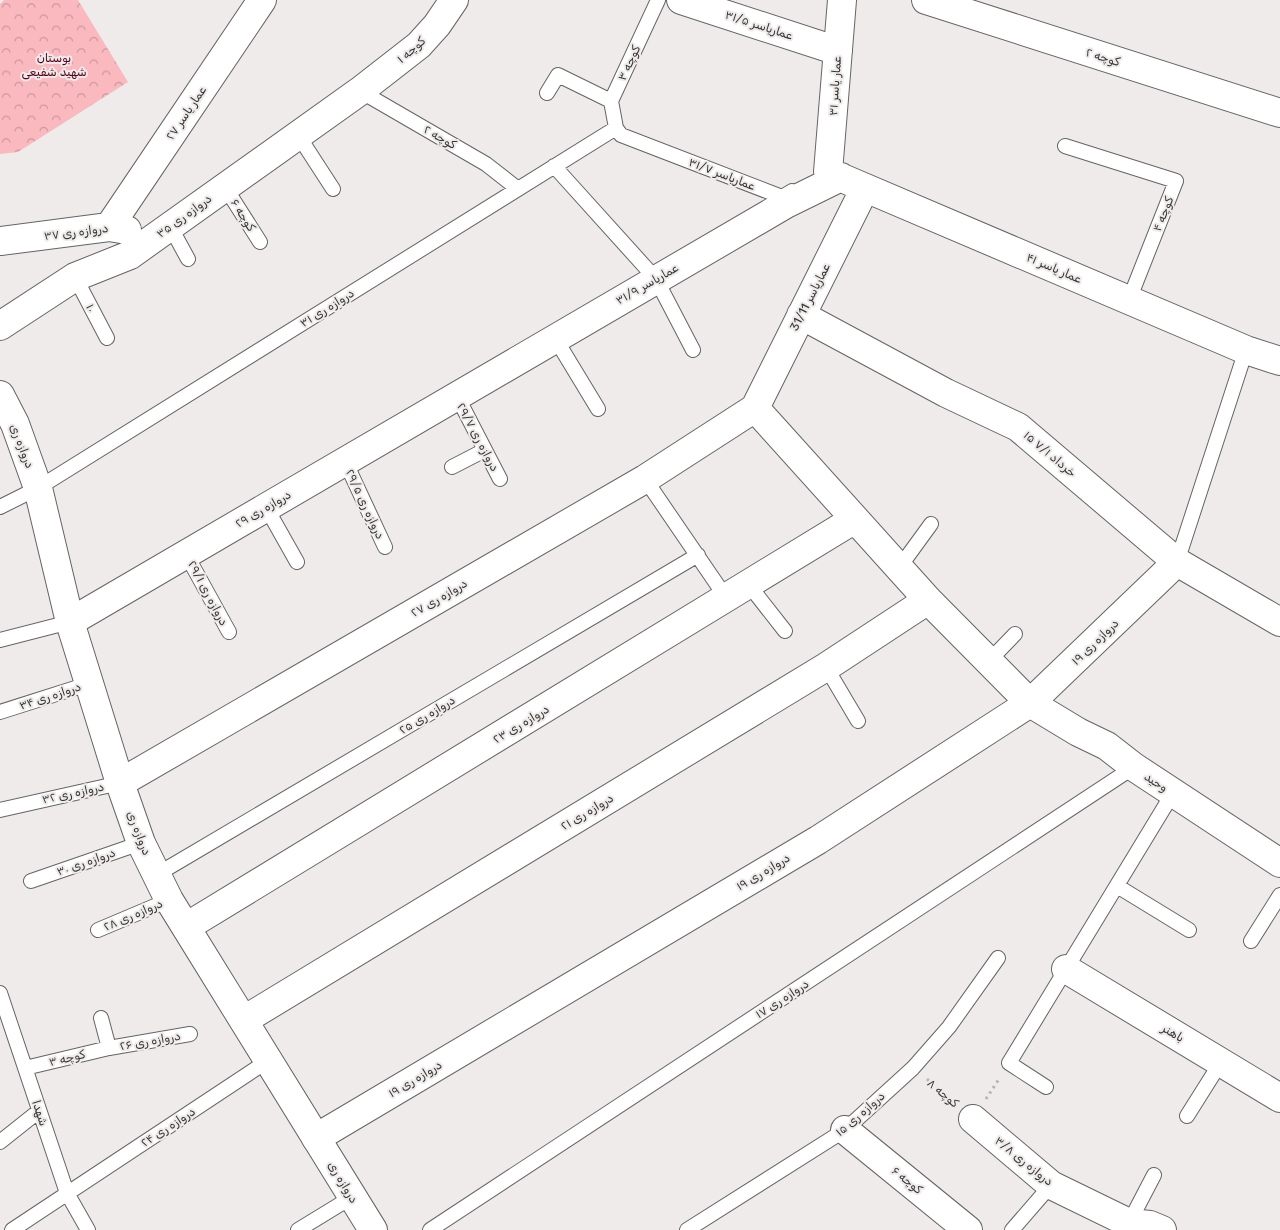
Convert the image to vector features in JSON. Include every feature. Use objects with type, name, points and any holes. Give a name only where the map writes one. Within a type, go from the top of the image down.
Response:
[{"type":"street","name":"عمار یاسر ۲۷","points":[[109,227],[262,0]]},
{"type":"street","name":"کوچه ۱","points":[[360,91],[419,45],[437,25],[454,0]]},
{"type":"street","name":"عماریاسر ۳۱/۵","points":[[681,0],[838,51]]},
{"type":"street","name":"عمار یاسر ۳۱","points":[[842,0],[838,51],[845,179]]},
{"type":"street","name":"کوچه ۲","points":[[926,0],[1280,113]]},
{"type":"street","name":"دروازه ری ۳۵","points":[[0,326],[75,277],[130,255],[360,91]]},
{"type":"street","name":"عماریاسر ۳۱/۹","points":[[457,396],[786,204],[845,179]]},
{"type":"street","name":"عمار یاسر ۴۱","points":[[845,179],[1246,350],[1280,361]]},
{"type":"street","name":"عماریاسر 31/11","points":[[755,408],[801,315],[845,179]]},
{"type":"street","name":"دروازه ری ۳۷","points":[[0,242],[109,227],[124,228],[133,232],[138,243],[136,250]]},
{"type":"street","name":"۱۵ خرداد ۷/۱","points":[[801,315],[946,393],[1018,427],[1177,562],[1280,622]]},
{"type":"street","name":"دروازه ری","points":[[0,395],[15,424],[38,488],[70,622],[141,843],[169,900],[373,1230]]},
{"type":"street","name":"دروازه ری ۲۹","points":[[70,622],[457,396]]},
{"type":"street","name":"دروازه ری ۲۷","points":[[120,782],[645,479],[755,408]]},
{"type":"street","name":"وحید","points":[[755,408],[928,600],[1030,703],[1078,732],[1107,746],[1134,767],[1280,863]]},
{"type":"street","name":"دروازه ری ۲۳","points":[[186,927],[855,520]]},
{"type":"street","name":"دروازه ری ۱۹","points":[[316,1138],[818,840],[1030,703],[1177,562]]},
{"type":"street","name":"دروازه ری ۲۱","points":[[244,1020],[826,667],[928,600]]},
{"type":"street","name":"باهنر","points":[[1066,969],[1280,1098]]},
{"type":"street","name":"دروازه ری ۳/۸","points":[[973,1119],[1051,1185],[1128,1223],[1150,1225],[1162,1230]]},
{"type":"street","name":"کوچه ۶","points":[[845,1130],[968,1230]]},
{"type":"lane","name":"کوچه ۳","points":[[611,100],[658,0]]},
{"type":"lane","points":[[547,93],[558,75],[611,100],[616,128]]},
{"type":"lane","name":"کوچه ۲","points":[[360,91],[486,164],[518,189]]},
{"type":"lane","name":"عماریاسر ۳۱/۷","points":[[616,128],[621,135],[782,197],[845,179]]},
{"type":"lane","name":"دروازه ری ۳۱","points":[[0,507],[38,488],[616,128]]},
{"type":"lane","points":[[298,134],[333,189]]},
{"type":"lane","name":"کوچه ۴","points":[[1064,146],[1176,181],[1129,300]]},
{"type":"lane","points":[[554,166],[656,279],[693,350]]},
{"type":"lane","name":"کوچه ۶","points":[[225,187],[260,242]]},
{"type":"lane","points":[[170,226],[188,259]]},
{"type":"lane","name":"۱۰","points":[[75,277],[106,338]]},
{"type":"lane","points":[[555,338],[598,409]]},
{"type":"lane","points":[[1177,562],[1246,350]]},
{"type":"lane","name":"دروازه ری ۲۹/۷","points":[[457,396],[500,478]]},
{"type":"lane","points":[[452,467],[485,450]]},
{"type":"lane","name":"دروازه ری ۲۹/۵","points":[[345,461],[385,546]]},
{"type":"lane","points":[[645,479],[698,555],[738,592],[785,631]]},
{"type":"lane","points":[[266,507],[297,562]]},
{"type":"lane","points":[[899,568],[931,524]]},
{"type":"lane","name":"دروازه ری ۲۹/۱","points":[[186,554],[229,632]]},
{"type":"lane","name":"دروازه ری ۲۵","points":[[156,875],[698,555]]},
{"type":"lane","points":[[0,640],[70,622]]},
{"type":"lane","points":[[988,662],[1015,634]]},
{"type":"lane","points":[[826,667],[858,721]]},
{"type":"lane","name":"دروازه ری ۳۴","points":[[5,710],[91,683]]},
{"type":"lane","name":"دروازه ری ۱۷","points":[[430,1230],[1134,767]]},
{"type":"lane","name":"دروازه ری ۳۲","points":[[0,810],[120,782]]},
{"type":"lane","points":[[1046,1087],[1009,1063],[1173,793]]},
{"type":"lane","name":"دروازه ری ۳۰","points":[[31,881],[141,843]]},
{"type":"lane","points":[[1117,886],[1189,930]]},
{"type":"lane","points":[[1251,941],[1280,895]]},
{"type":"lane","name":"دروازه ری ۲۸","points":[[98,930],[169,900]]},
{"type":"lane","name":"دروازه ری ۱۵","points":[[686,1230],[845,1130],[913,1068],[948,1027],[998,958]]},
{"type":"lane","name":"شهدا","points":[[0,993],[67,1193],[88,1230]]},
{"type":"lane","points":[[101,1018],[109,1048]]},
{"type":"lane","name":"دروازه ری ۲۶","points":[[109,1048],[190,1034]]},
{"type":"lane","name":"کوچه ۳","points":[[25,1068],[109,1048]]},
{"type":"lane","name":"دروازه ری ۲۴","points":[[67,1193],[269,1060]]},
{"type":"lane","points":[[1187,1116],[1221,1062]]},
{"type":"lane","points":[[0,1142],[39,1111]]},
{"type":"lane","points":[[1128,1223],[1154,1176]]},
{"type":"lane","points":[[1012,1230],[1051,1185]]},
{"type":"lane","points":[[12,1230],[67,1193]]},
{"type":"lane","points":[[298,1230],[352,1196]]},
{"type":"path","points":[[973,1119],[1009,1063]]},
{"type":"path","name":"کوچه ۸","points":[[913,1068],[973,1119]]},
{"type":"green space","name":"بوستان شهید شفیعی","points":[[4,0],[78,0],[128,82],[18,152],[0,154],[0,4]]}]
